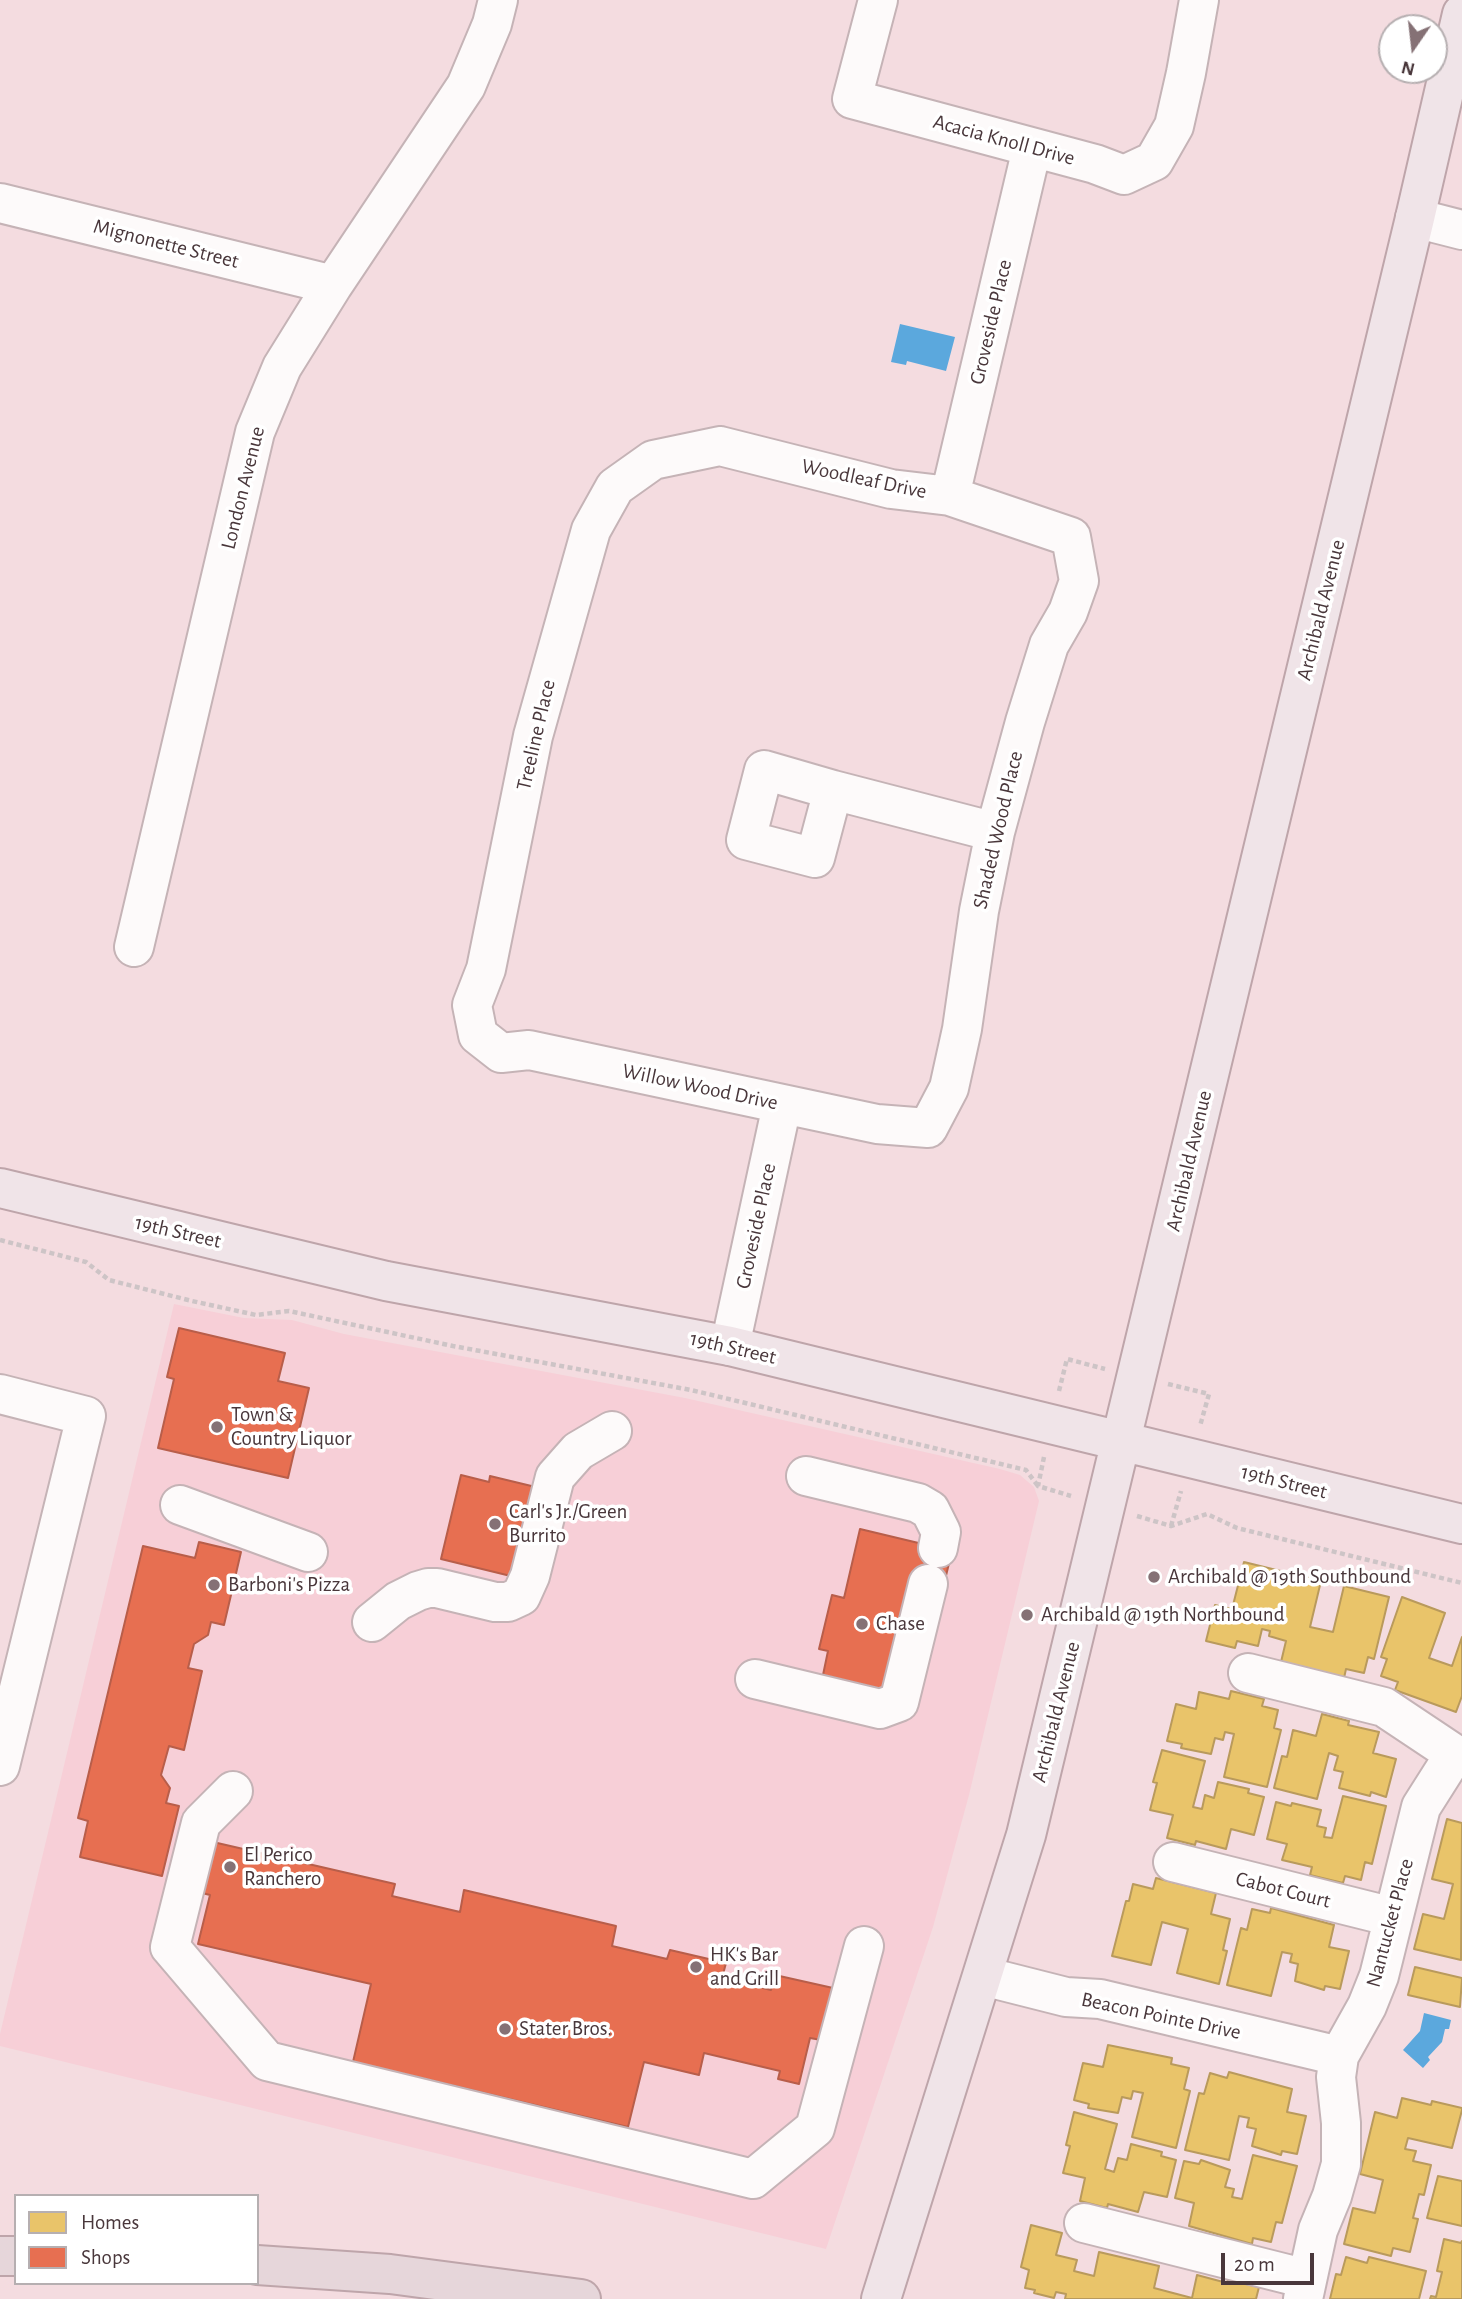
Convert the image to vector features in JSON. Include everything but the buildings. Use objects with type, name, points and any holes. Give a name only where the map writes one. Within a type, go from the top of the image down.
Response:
[{"type":"highway","points":[[259,2265],[390,2274],[581,2299]]},
{"type":"main road","name":"Archibald Avenue","points":[[881,2299],[1026,1835],[1462,14]]},
{"type":"main road","name":"19th Street","points":[[0,1188],[410,1286],[730,1346],[1462,1524]]},
{"type":"street","name":"London Avenue","points":[[134,947],[255,432],[282,367],[332,285],[466,86],[492,24],[498,0]]},
{"type":"street","name":"Acacia Knoll Drive","points":[[878,0],[852,99],[1095,163],[1124,175],[1154,161],[1174,127],[1199,0]]},
{"type":"street","name":"Groveside Place","points":[[950,496],[1032,148]]},
{"type":"street","name":"Mignonette Street","points":[[0,202],[332,285]]},
{"type":"street","points":[[1415,218],[1462,230]]},
{"type":"street","name":"Woodleaf Drive","points":[[653,460],[720,446],[891,489],[950,496],[1071,537]]},
{"type":"street","name":"Treeline Place","points":[[478,1035],[472,1005],[486,969],[533,736],[591,530],[615,487],[653,460]]},
{"type":"street","name":"Shaded Wood Place","points":[[928,1128],[950,1088],[962,1029],[979,911],[995,832],[1024,722],[1049,645],[1068,612],[1080,581],[1071,537]]},
{"type":"street","points":[[834,790],[995,832]]},
{"type":"street","name":"Willow Wood Drive","points":[[478,1035],[500,1053],[530,1050],[877,1124],[928,1128]]},
{"type":"street","name":"Groveside Place","points":[[730,1346],[782,1105]]},
{"type":"street","points":[[0,1394],[86,1416],[0,1766]]},
{"type":"street","points":[[372,1622],[398,1601],[428,1588],[495,1602],[508,1602],[521,1596],[530,1576],[555,1476],[578,1451],[611,1431]]},
{"type":"street","points":[[806,1476],[918,1503],[930,1510],[941,1532],[937,1548]]},
{"type":"street","points":[[180,1506],[307,1552]]},
{"type":"street","points":[[755,1679],[880,1709],[899,1702],[929,1584]]},
{"type":"street","points":[[1248,1673],[1384,1706],[1458,1757]]},
{"type":"street","name":"Nantucket Place","points":[[1305,2289],[1318,2230],[1341,2164],[1341,2123],[1336,2077],[1339,2056],[1367,2006],[1379,1976],[1421,1807],[1458,1757]]},
{"type":"street","points":[[233,1791],[201,1823],[170,1947],[267,2060],[321,2074],[753,2179],[815,2128],[864,1945]]},
{"type":"street","name":"Cabot Court","points":[[1173,1862],[1392,1917]]},
{"type":"street","name":"Beacon Pointe Drive","points":[[983,1976],[1066,1997],[1100,1999],[1339,2056]]},
{"type":"street","points":[[1084,2223],[1305,2289]]},
{"type":"path","points":[[0,1240],[86,1262],[109,1280],[192,1301],[256,1315],[289,1311],[453,1346],[691,1390],[1026,1469],[1038,1486]]},
{"type":"path","points":[[1171,1526],[1207,1514],[1237,1528],[1462,1583]]},
{"type":"shaded area","points":[[174,1304],[244,1318],[292,1320],[344,1334],[685,1398],[1000,1469],[1020,1475],[1034,1487],[1039,1501],[969,1795],[933,1927],[826,2249],[0,2046],[0,2034]]},
{"type":"water","points":[[900,324],[955,337],[946,371],[907,361],[906,365],[891,362]]},
{"type":"water","points":[[1424,2013],[1451,2020],[1449,2029],[1445,2029],[1442,2042],[1428,2057],[1430,2060],[1423,2068],[1403,2050],[1420,2031]]},
{"type":"place","name":"Town & Country Liquor","points":[[217,1427]]},
{"type":"place","name":"Carl's Jr./Green Burrito","points":[[495,1524]]},
{"type":"place","name":"Archibald @ 19th Southbound","points":[[1154,1577]]},
{"type":"place","name":"Barboni's Pizza","points":[[214,1585]]},
{"type":"place","name":"Archibald @ 19th Northbound","points":[[1027,1615]]},
{"type":"place","name":"Chase","points":[[862,1624]]},
{"type":"place","name":"El Perico Ranchero","points":[[230,1867]]},
{"type":"place","name":"HK's Bar and Grill","points":[[696,1967]]},
{"type":"place","name":"Stater Bros.","points":[[505,2029]]}]
